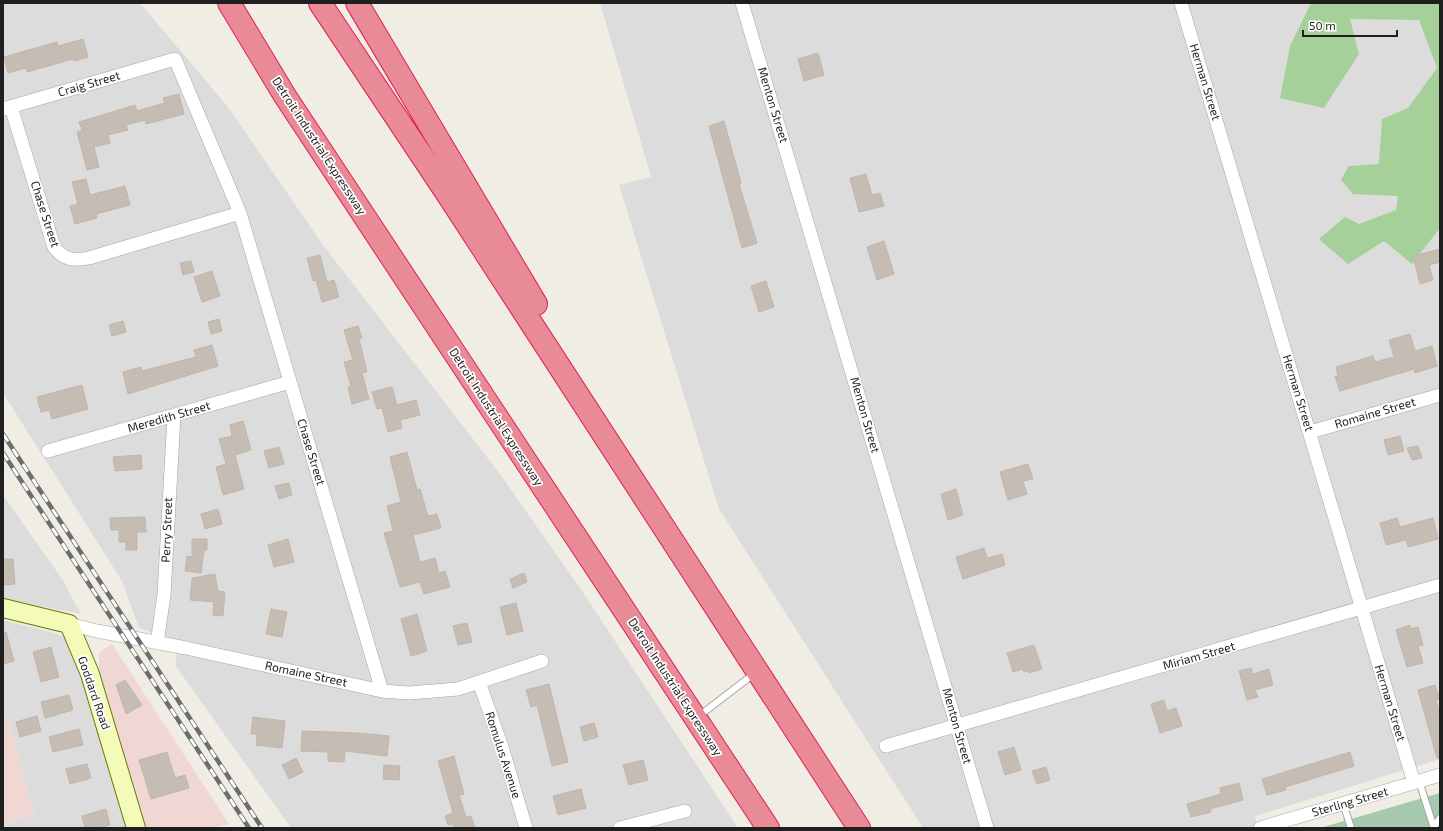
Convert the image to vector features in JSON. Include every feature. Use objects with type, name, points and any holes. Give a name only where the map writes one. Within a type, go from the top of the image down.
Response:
[{"type":"highway","points":[[223,3],[246,32]]},
{"type":"highway","name":"Detroit Industrial Expressway","points":[[229,3],[293,108],[768,828]]},
{"type":"highway","points":[[320,3],[450,198],[727,624]]},
{"type":"highway","points":[[357,3],[756,672],[859,828]]},
{"type":"main road","points":[[3,608],[69,624]]},
{"type":"main road","name":"Goddard Road","points":[[69,624],[90,674],[136,828]]},
{"type":"street","name":"Menton Street","points":[[742,3],[987,828]]},
{"type":"street","name":"Herman Street","points":[[1181,3],[1362,608],[1416,782]]},
{"type":"street","name":"Craig Street","points":[[7,108],[175,59]]},
{"type":"street","name":"Chase Street","points":[[175,59],[240,213],[382,691]]},
{"type":"street","name":"Chase Street","points":[[7,108],[54,247],[66,258],[75,260],[89,258],[240,213]]},
{"type":"street","name":"Meredith Street","points":[[48,451],[290,382]]},
{"type":"street","name":"Romaine Street","points":[[1310,432],[1440,394]]},
{"type":"street","name":"Perry Street","points":[[157,643],[164,595],[174,416]]},
{"type":"street","name":"Miriam Street","points":[[886,746],[1440,585]]},
{"type":"street","name":"Romaine Street","points":[[69,624],[382,691],[409,693],[437,692],[458,689],[542,661]]},
{"type":"street","name":"Romulus Avenue","points":[[478,682],[503,750],[526,828]]},
{"type":"street","name":"Sterling Street","points":[[1264,827],[1440,775]]},
{"type":"street","points":[[620,828],[685,811]]},
{"type":"lane","points":[[695,718],[756,672]]},
{"type":"lane","points":[[1416,782],[1434,827]]},
{"type":"lane","points":[[1343,804],[1351,828]]},
{"type":"lane","points":[[1434,827],[1440,818]]},
{"type":"shaded area","points":[[3,3],[140,3],[228,107],[323,245],[500,474],[582,591],[738,828],[291,828],[175,665],[179,641],[139,628],[122,581],[3,393]]},
{"type":"shaded area","points":[[600,3],[1440,3],[1440,759],[1255,816],[1258,828],[923,828],[719,509],[619,185],[651,177]]},
{"type":"shaded area","points":[[3,495],[62,579],[81,614],[3,599]]},
{"type":"shaded area","points":[[3,620],[64,637],[72,648],[130,828],[3,828],[3,824],[34,815],[7,714],[3,715]]},
{"type":"shaded area","points":[[112,644],[229,824],[214,828],[143,828],[116,736],[99,668],[99,655],[101,651]]},
{"type":"shaded area","points":[[7,714],[34,815],[3,824],[3,715]]},
{"type":"green space","points":[[1311,3],[1440,3],[1440,228],[1412,264],[1384,241],[1348,264],[1319,239],[1345,217],[1359,224],[1396,210],[1398,196],[1353,194],[1341,180],[1349,166],[1379,164],[1382,119],[1408,108],[1437,68],[1419,20],[1350,19],[1359,54],[1324,108],[1280,98],[1290,46]]},
{"type":"green space","points":[[1440,793],[1440,828],[1320,828]]},
{"type":"building","points":[[83,39],[88,57],[74,61],[73,59],[27,72],[26,68],[8,73],[4,57],[57,42],[58,46]]},
{"type":"building","points":[[818,53],[824,75],[804,81],[798,59]]},
{"type":"building","points":[[179,94],[184,114],[146,124],[145,120],[126,125],[128,130],[108,135],[110,143],[94,147],[99,167],[87,170],[77,132],[82,130],[79,122],[135,105],[137,111],[165,103],[163,98]]},
{"type":"building","points":[[724,121],[741,183],[739,184],[757,243],[742,248],[709,126]]},
{"type":"building","points":[[866,174],[872,195],[880,193],[884,206],[859,212],[850,178]]},
{"type":"building","points":[[86,179],[90,195],[125,186],[130,205],[96,214],[97,218],[75,224],[70,206],[78,204],[72,182]]},
{"type":"building","points":[[884,241],[894,274],[877,280],[867,247]]},
{"type":"building","points":[[1440,249],[1440,262],[1429,265],[1433,280],[1420,284],[1413,256]]},
{"type":"building","points":[[320,255],[327,282],[334,280],[339,297],[322,302],[316,280],[313,281],[307,258]]},
{"type":"building","points":[[191,261],[194,272],[183,275],[180,263]]},
{"type":"building","points":[[212,271],[220,296],[202,302],[194,277]]},
{"type":"building","points":[[766,281],[774,307],[759,312],[751,286]]},
{"type":"building","points":[[219,319],[222,331],[211,334],[208,322]]},
{"type":"building","points":[[123,321],[126,332],[112,336],[109,325]]},
{"type":"building","points":[[358,326],[362,338],[359,339],[367,372],[362,373],[369,399],[352,404],[348,387],[351,386],[344,362],[353,360],[344,330]]},
{"type":"building","points":[[1410,334],[1415,351],[1432,346],[1437,366],[1415,373],[1414,369],[1340,391],[1335,376],[1338,376],[1336,367],[1373,356],[1375,362],[1394,357],[1389,340]]},
{"type":"building","points":[[212,345],[218,366],[128,394],[123,372],[141,367],[142,371],[196,357],[194,350]]},
{"type":"building","points":[[82,385],[88,409],[52,419],[49,410],[41,412],[37,397]]},
{"type":"building","points":[[392,387],[397,405],[416,400],[420,415],[400,420],[402,428],[388,432],[382,408],[377,409],[372,392]]},
{"type":"building","points":[[243,421],[251,450],[235,455],[244,489],[223,495],[216,467],[226,464],[219,439],[232,436],[230,425]]},
{"type":"building","points":[[1400,436],[1404,451],[1388,455],[1384,440]]},
{"type":"building","points":[[1418,446],[1422,458],[1412,460],[1407,448]]},
{"type":"building","points":[[279,447],[284,464],[269,468],[264,451]]},
{"type":"building","points":[[407,452],[417,490],[420,489],[428,516],[437,514],[441,528],[413,535],[420,562],[435,558],[439,573],[445,571],[450,587],[424,594],[420,582],[400,587],[384,533],[393,531],[387,506],[401,502],[390,457]]},
{"type":"building","points":[[141,455],[142,469],[115,471],[113,457]]},
{"type":"building","points":[[1028,464],[1033,479],[1023,481],[1027,494],[1008,500],[1000,472]]},
{"type":"building","points":[[289,483],[292,495],[279,499],[275,486]]},
{"type":"building","points":[[956,489],[963,515],[948,520],[941,494]]},
{"type":"building","points":[[218,509],[222,524],[205,529],[201,514]]},
{"type":"building","points":[[145,517],[146,532],[137,532],[137,550],[126,550],[126,542],[119,542],[119,530],[111,530],[110,518]]},
{"type":"building","points":[[1397,518],[1400,527],[1433,518],[1438,539],[1408,547],[1406,540],[1386,545],[1380,523]]},
{"type":"building","points":[[192,539],[207,539],[207,550],[204,550],[201,573],[185,571],[187,556],[192,557]]},
{"type":"building","points":[[288,539],[294,562],[274,567],[268,545]]},
{"type":"building","points":[[984,548],[987,558],[1002,554],[1005,565],[963,579],[956,557]]},
{"type":"building","points":[[3,559],[13,559],[15,584],[3,585]]},
{"type":"building","points":[[524,573],[527,582],[513,588],[510,579]]},
{"type":"building","points":[[215,574],[218,591],[225,592],[223,616],[213,615],[214,602],[190,600],[192,578]]},
{"type":"building","points":[[516,603],[523,631],[507,635],[500,607]]},
{"type":"building","points":[[271,609],[287,612],[282,637],[266,634]]},
{"type":"building","points":[[417,614],[427,651],[411,656],[401,619]]},
{"type":"building","points":[[467,623],[472,642],[458,645],[453,626]]},
{"type":"building","points":[[1410,625],[1411,629],[1418,627],[1423,645],[1418,646],[1423,663],[1407,667],[1396,630]]},
{"type":"building","points":[[3,632],[6,632],[14,661],[3,664]]},
{"type":"building","points":[[1034,645],[1042,669],[1029,673],[1028,670],[1024,672],[1023,669],[1013,672],[1007,653]]},
{"type":"building","points":[[51,647],[59,677],[41,682],[33,652]]},
{"type":"building","points":[[1251,668],[1253,674],[1269,669],[1273,685],[1255,690],[1258,697],[1247,700],[1239,671]]},
{"type":"building","points":[[125,680],[142,705],[126,714],[116,685]]},
{"type":"building","points":[[549,684],[568,762],[552,766],[537,705],[531,707],[526,690]]},
{"type":"building","points":[[1435,685],[1440,699],[1436,700],[1440,714],[1440,758],[1437,758],[1418,690]]},
{"type":"building","points":[[69,695],[73,710],[45,718],[41,702]]},
{"type":"building","points":[[1164,700],[1167,711],[1176,708],[1182,726],[1160,733],[1151,704]]},
{"type":"building","points":[[37,716],[41,731],[20,737],[16,722]]},
{"type":"building","points":[[253,717],[285,721],[282,748],[256,745],[257,734],[251,734]]},
{"type":"building","points":[[594,723],[598,737],[584,741],[580,727]]},
{"type":"building","points":[[79,729],[83,745],[53,752],[49,737]]},
{"type":"building","points":[[302,731],[358,733],[389,736],[387,756],[345,751],[344,762],[328,761],[328,752],[301,751]]},
{"type":"building","points":[[1014,747],[1021,770],[1005,775],[998,752]]},
{"type":"building","points":[[167,752],[175,778],[185,775],[189,788],[151,799],[139,760]]},
{"type":"building","points":[[1350,752],[1354,766],[1285,787],[1286,790],[1267,795],[1262,779]]},
{"type":"building","points":[[454,756],[464,794],[459,795],[466,817],[471,816],[475,828],[454,828],[453,824],[448,825],[445,816],[453,813],[438,761]]},
{"type":"building","points":[[296,758],[303,772],[289,779],[282,765]]},
{"type":"building","points":[[643,760],[648,780],[629,785],[623,765]]},
{"type":"building","points":[[87,764],[91,778],[70,784],[66,769]]},
{"type":"building","points":[[384,765],[400,766],[399,780],[383,779]]},
{"type":"building","points":[[1046,767],[1050,780],[1037,784],[1032,771]]},
{"type":"building","points":[[1239,783],[1243,800],[1210,809],[1211,812],[1191,817],[1187,804],[1221,794],[1220,788]]},
{"type":"building","points":[[581,789],[586,808],[558,815],[553,796]]},
{"type":"building","points":[[106,809],[110,825],[98,828],[85,828],[82,816]]},
{"type":"railway","points":[[3,434],[262,828]]},
{"type":"railway","points":[[3,453],[249,828]]}]
